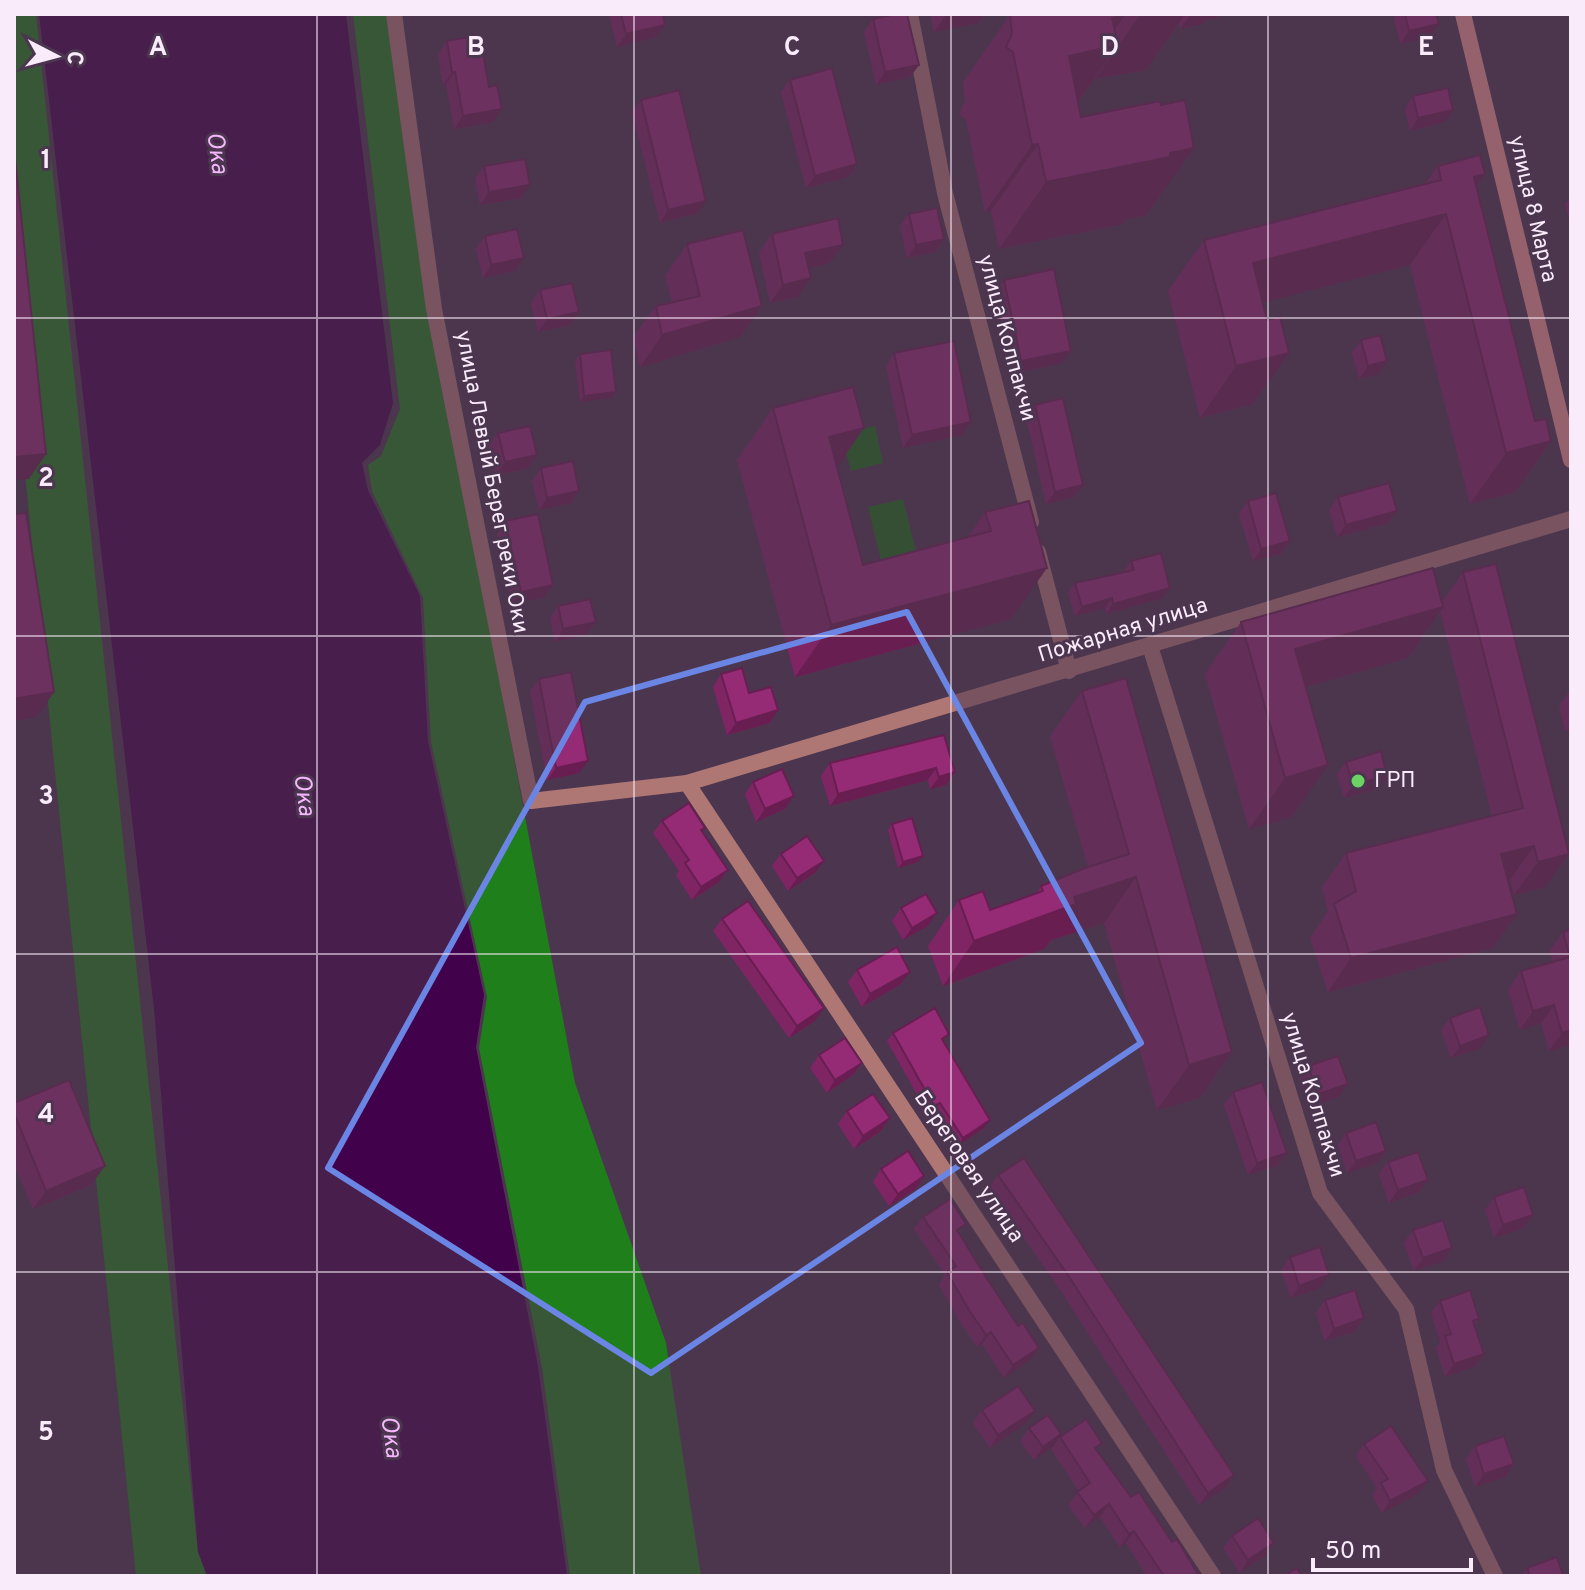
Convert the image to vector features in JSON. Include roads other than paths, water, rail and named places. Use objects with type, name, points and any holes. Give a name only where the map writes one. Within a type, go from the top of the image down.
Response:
[{"type":"street","name":"улица Левый Берег реки Оки","points":[[394,14],[434,309],[531,801],[687,783]]},
{"type":"street","name":"улица Колпакчи","points":[[910,14],[945,193],[1069,671]]},
{"type":"street","name":"улица 8 Марта","points":[[1463,14],[1571,460]]},
{"type":"street","name":"Пожарная улица","points":[[687,783],[1571,519]]},
{"type":"street","name":"улица Колпакчи","points":[[1150,646],[1320,1193],[1406,1309],[1444,1470],[1495,1576]]},
{"type":"street","name":"Береговая улица","points":[[687,783],[1213,1576]]},
{"type":"water","name":"Ока","points":[[39,14],[346,14],[393,403],[380,445],[362,463],[368,490],[420,596],[428,741],[484,995],[476,1047],[538,1366],[567,1576],[207,1576],[198,1552],[154,1009]]},
{"type":"place","name":"ГРП","points":[[1358,781]]}]
